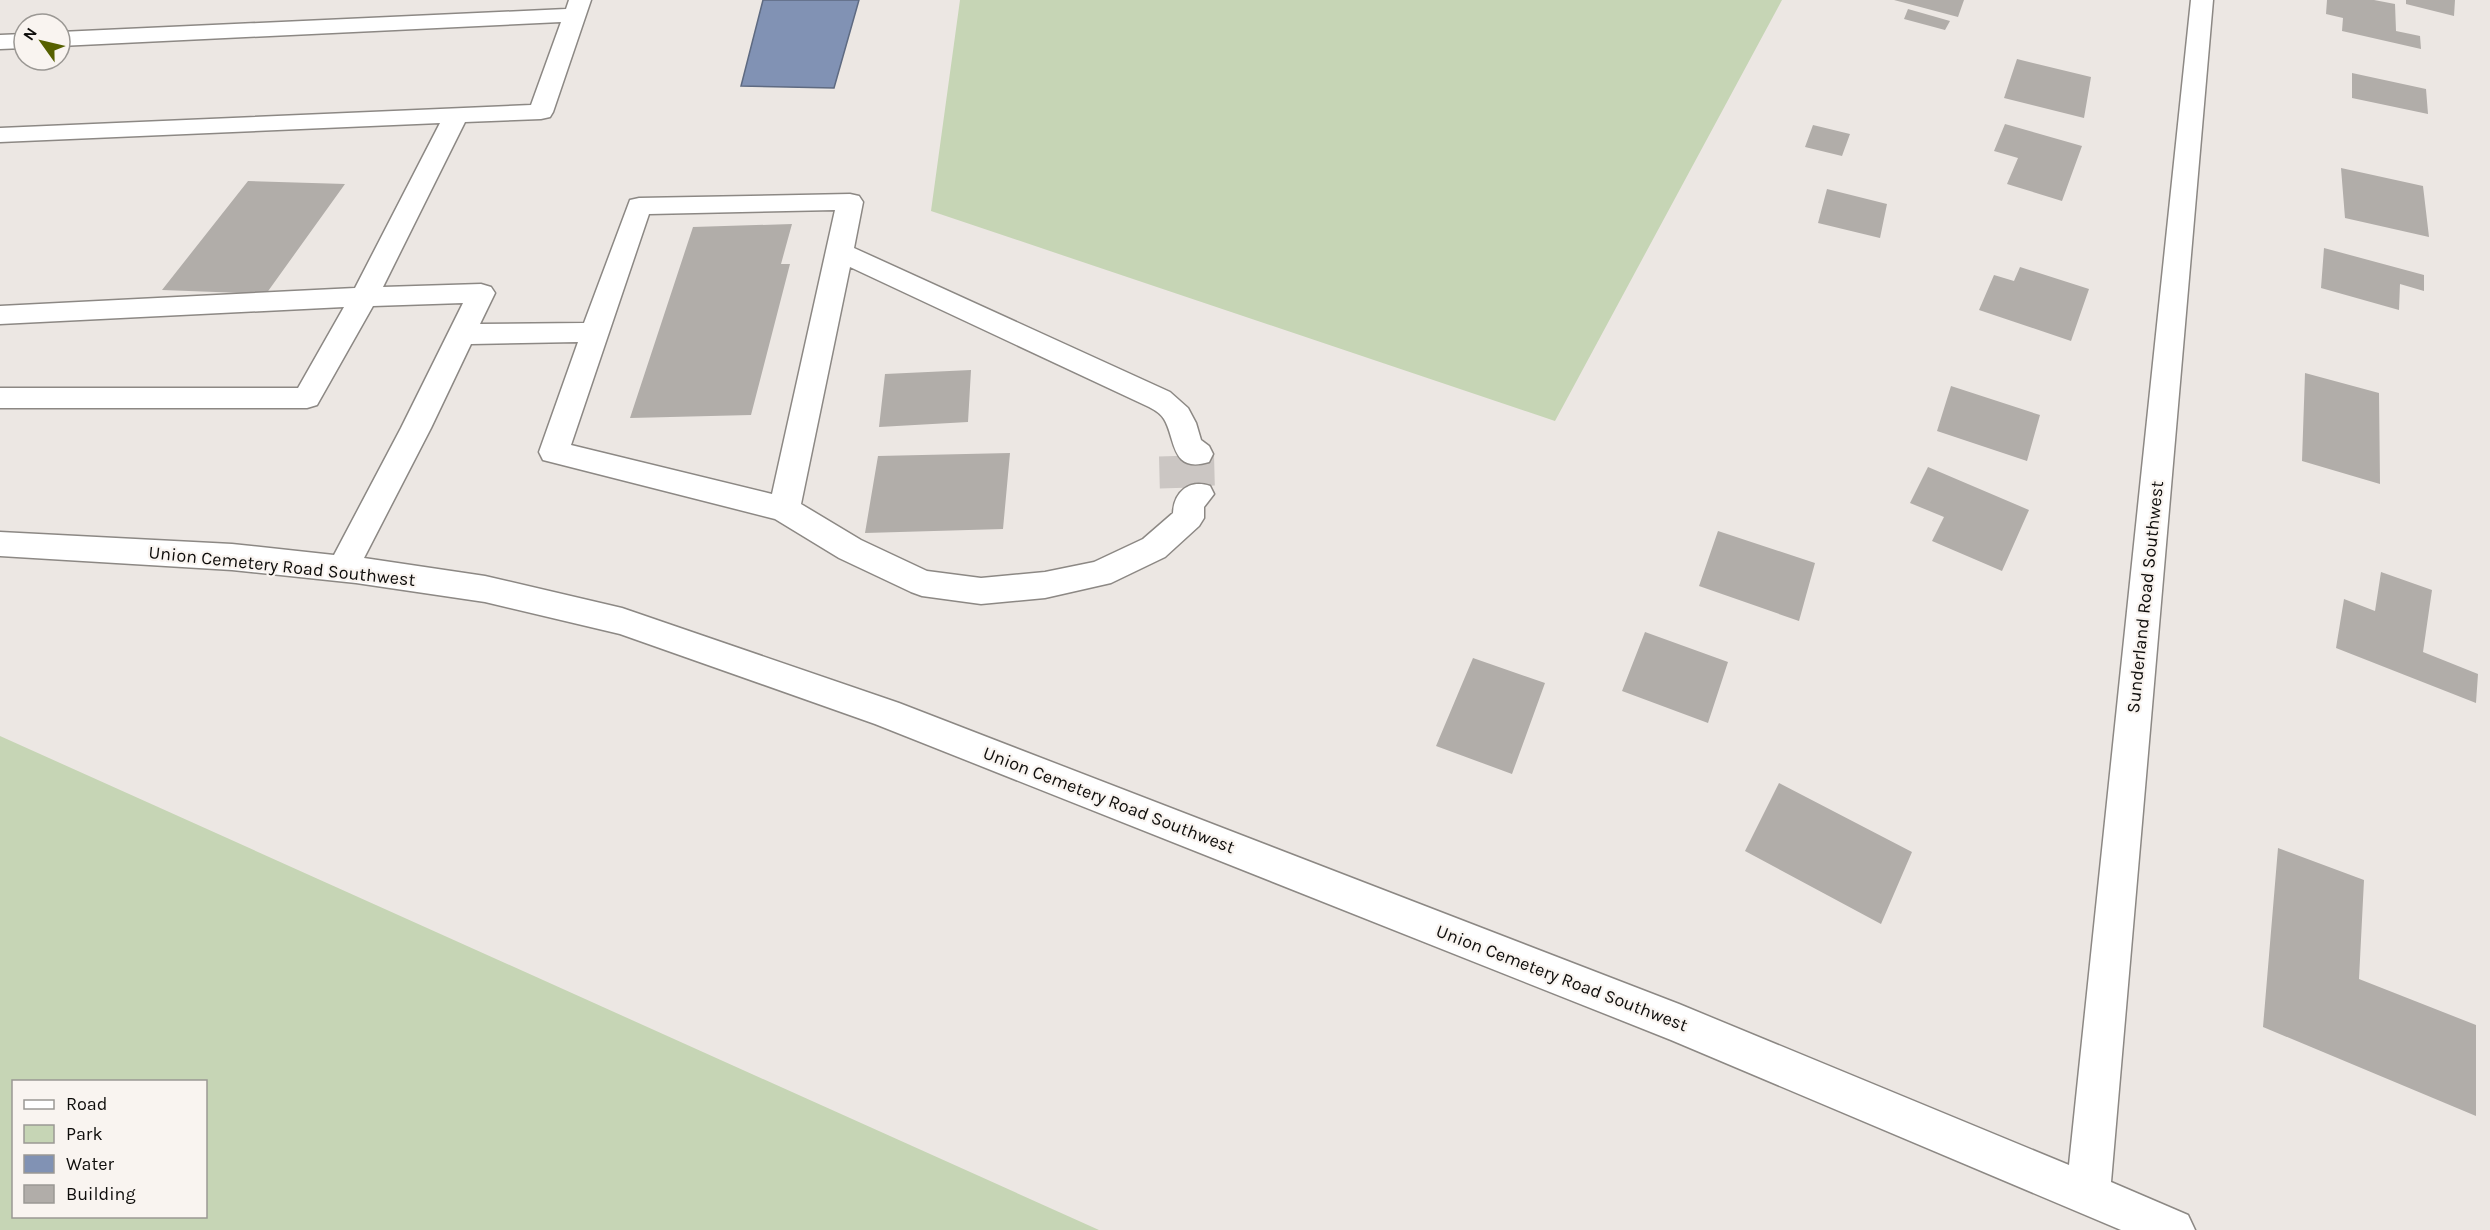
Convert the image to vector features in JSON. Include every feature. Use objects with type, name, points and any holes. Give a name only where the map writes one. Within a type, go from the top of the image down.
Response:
[{"type":"street","name":"Sunderland Road Southwest","points":[[2088,1194],[2202,0]]},
{"type":"street","points":[[0,135],[541,111],[578,8],[72,38]]},
{"type":"street","points":[[0,398],[307,398],[364,297],[456,115]]},
{"type":"street","points":[[784,509],[850,202],[639,206],[554,452],[784,509],[850,549],[922,583],[981,591],[1045,585],[1100,574],[1154,548],[1188,518],[1188,497]]},
{"type":"street","points":[[840,252],[1128,383],[1167,403],[1182,420],[1187,452]]},
{"type":"street","points":[[0,315],[481,293],[416,428],[343,568]]},
{"type":"street","points":[[461,334],[595,332]]},
{"type":"street","name":"Union Cemetery Road Southwest","points":[[0,544],[232,557],[343,568],[485,589],[622,621],[887,713],[1679,1024],[2173,1230]]},
{"type":"green space","points":[[960,0],[1782,0],[1555,421],[931,211]]},
{"type":"green space","points":[[0,736],[1099,1230],[0,1230]]},
{"type":"water","points":[[763,0],[859,0],[834,88],[741,86]]},
{"type":"building","points":[[1894,0],[1964,0],[1958,17]]},
{"type":"building","points":[[2327,0],[2374,0],[2395,4],[2396,31],[2420,36],[2421,49],[2342,31],[2343,18],[2326,14]]},
{"type":"building","points":[[2406,0],[2455,0],[2454,16],[2406,4]]},
{"type":"building","points":[[1908,9],[1950,21],[1945,30],[1904,19]]},
{"type":"building","points":[[2017,59],[2091,77],[2084,118],[2004,98]]},
{"type":"building","points":[[2352,73],[2426,89],[2428,114],[2352,98]]},
{"type":"building","points":[[2005,124],[2082,146],[2062,201],[2007,184],[2018,158],[1994,151]]},
{"type":"building","points":[[1813,125],[1850,134],[1842,156],[1805,147]]},
{"type":"building","points":[[2341,168],[2423,186],[2429,237],[2345,218]]},
{"type":"building","points":[[248,181],[345,184],[266,294],[162,290]]},
{"type":"building","points":[[1827,189],[1887,204],[1880,238],[1818,223]]},
{"type":"building","points":[[792,224],[781,264],[790,264],[751,415],[630,418],[693,227]]},
{"type":"building","points":[[2324,248],[2424,275],[2424,291],[2400,284],[2399,310],[2321,288]]},
{"type":"building","points":[[2020,267],[2089,289],[2071,341],[1979,310],[1994,275],[2014,281]]},
{"type":"building","points":[[971,370],[968,422],[879,427],[885,374]]},
{"type":"building","points":[[2305,373],[2379,393],[2380,484],[2302,461]]},
{"type":"building","points":[[1951,386],[2040,415],[2027,461],[1937,431]]},
{"type":"building","points":[[1010,453],[1003,529],[865,533],[878,456]]},
{"type":"building","points":[[1928,467],[2029,510],[2002,571],[1932,541],[1944,517],[1910,503]]},
{"type":"building","points":[[1718,531],[1815,563],[1799,621],[1699,586]]},
{"type":"building","points":[[2381,572],[2432,590],[2423,652],[2478,674],[2476,703],[2336,648],[2344,599],[2375,611]]},
{"type":"building","points":[[1645,632],[1728,662],[1708,723],[1622,691]]},
{"type":"building","points":[[1473,658],[1545,683],[1512,774],[1436,746]]},
{"type":"building","points":[[1779,783],[1912,852],[1881,924],[1745,851]]},
{"type":"building","points":[[2278,848],[2364,880],[2359,979],[2476,1025],[2476,1116],[2263,1027]]},
{"type":"tunnel","points":[[1198,454],[1199,494]]},
{"type":"tunnel","points":[[1175,456],[1176,495]]}]
